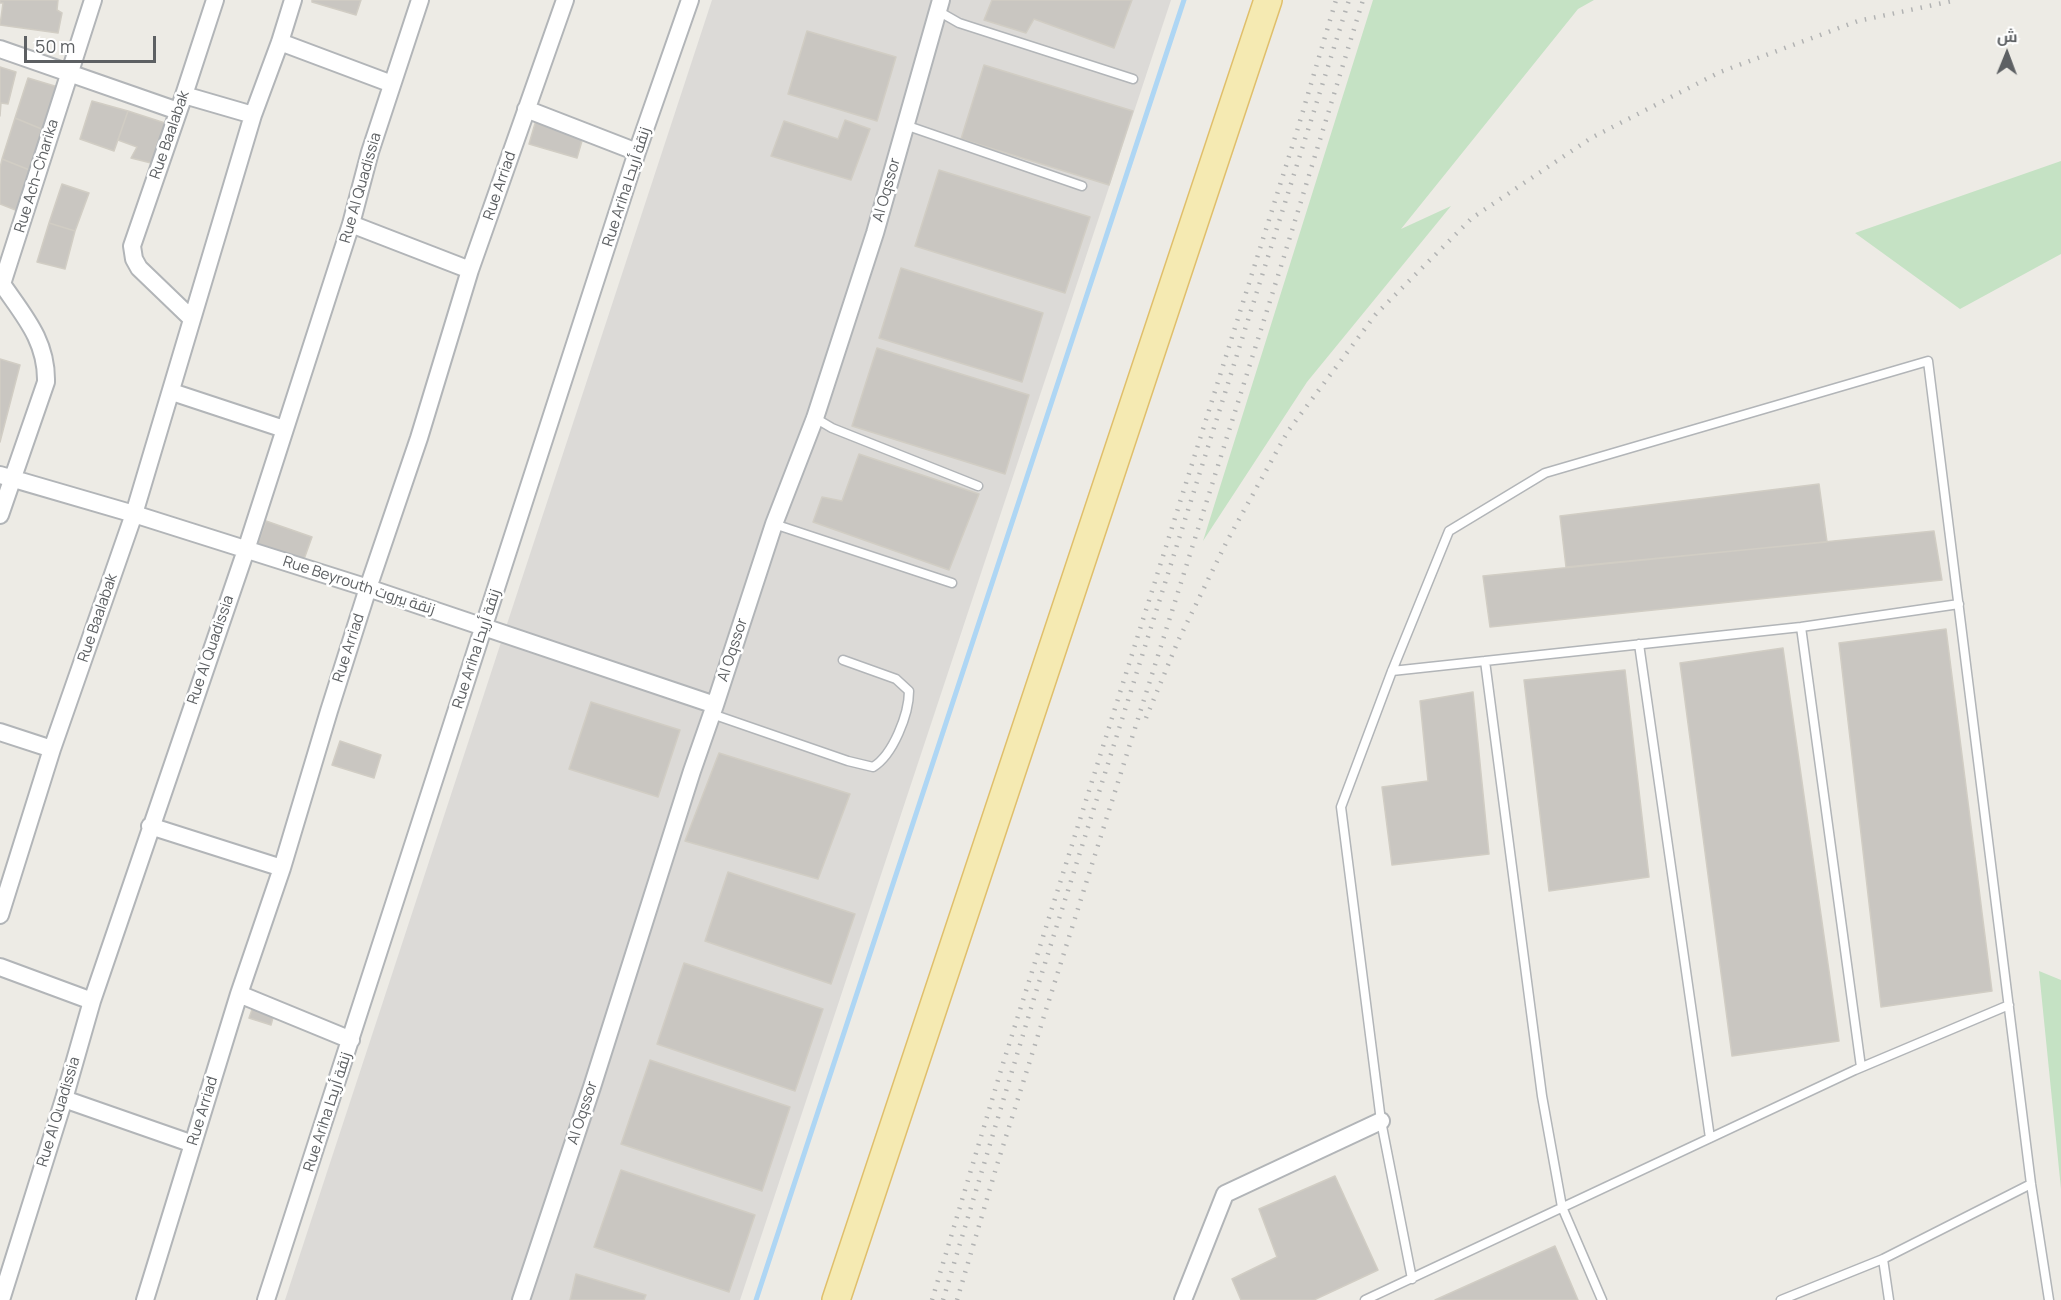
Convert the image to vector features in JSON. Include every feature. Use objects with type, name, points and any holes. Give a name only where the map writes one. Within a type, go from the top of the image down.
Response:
[{"type":"main road","points":[[836,1300],[1268,0]]},
{"type":"street","name":"Rue Ach–Charika","points":[[0,515],[6,476],[46,382],[45,355],[37,335],[1,284],[93,0]]},
{"type":"street","name":"Rue Baalabak","points":[[192,319],[139,268],[132,252],[132,246],[215,0]]},
{"type":"street","name":"Rue Baalabak","points":[[0,915],[52,749],[134,514],[253,116],[280,42],[292,0]]},
{"type":"street","name":"Rue Al Quadissia","points":[[1,1300],[92,1001],[246,550],[351,224],[370,152],[420,0]]},
{"type":"street","name":"Rue Arriad","points":[[145,1300],[239,994],[282,868],[329,711],[419,438],[470,270],[565,0]]},
{"type":"street","name":"Rue Ariha زنقة أريحا","points":[[267,1300],[637,152],[690,0]]},
{"type":"street","name":"Al Oqssor","points":[[521,1300],[592,1087],[692,771],[774,524],[815,418],[875,233],[940,5]]},
{"type":"street","points":[[280,42],[392,84]]},
{"type":"street","points":[[0,49],[178,111]]},
{"type":"street","points":[[184,95],[253,116]]},
{"type":"street","points":[[526,109],[637,152]]},
{"type":"street","points":[[351,224],[470,270]]},
{"type":"street","points":[[172,392],[284,429]]},
{"type":"street","name":"Rue Beyrouth زنقة بيروت","points":[[6,476],[368,588],[714,710]]},
{"type":"street","points":[[0,732],[52,749]]},
{"type":"street","points":[[150,826],[282,868]]},
{"type":"street","points":[[0,967],[92,1001]]},
{"type":"street","points":[[239,994],[351,1040]]},
{"type":"street","points":[[64,1099],[194,1144]]},
{"type":"street","points":[[1183,1300],[1225,1194],[1381,1121]]},
{"type":"lane","points":[[940,5],[959,22],[1132,80]]},
{"type":"lane","points":[[905,125],[1082,186]]},
{"type":"lane","points":[[1412,1279],[1381,1121],[1341,807],[1392,671],[1449,531],[1545,473],[1928,361],[2031,1184],[2049,1300]]},
{"type":"lane","points":[[815,418],[832,428],[978,486]]},
{"type":"lane","points":[[774,524],[952,583]]},
{"type":"lane","points":[[1392,671],[1802,627],[1959,604]]},
{"type":"lane","points":[[1802,627],[1861,1067]]},
{"type":"lane","points":[[1639,644],[1710,1138]]},
{"type":"lane","points":[[714,710],[848,761],[873,767],[881,762],[889,752],[906,712],[909,691],[896,679],[843,660]]},
{"type":"lane","points":[[1485,661],[1542,1096],[1562,1207],[1602,1300]]},
{"type":"lane","points":[[1365,1300],[1861,1067],[2009,1005]]},
{"type":"lane","points":[[1781,1300],[1883,1259],[2031,1184]]},
{"type":"lane","points":[[1883,1259],[1889,1300]]},
{"type":"shaded area","points":[[712,0],[1171,0],[740,1300],[285,1300]]},
{"type":"green space","points":[[1373,0],[1594,0],[1578,9],[1401,229],[1451,206],[1307,382],[1203,541]]},
{"type":"green space","points":[[2061,161],[2061,254],[1960,309],[1855,233]]},
{"type":"green space","points":[[2039,971],[2061,980],[2061,1189]]},
{"type":"building","points":[[0,0],[58,0],[57,10],[62,13],[58,33],[0,25],[3,3],[0,3]]},
{"type":"building","points":[[312,0],[361,0],[356,15],[312,2]]},
{"type":"building","points":[[992,0],[1132,0],[1114,48],[1034,19],[1026,33],[984,20]]},
{"type":"building","points":[[807,31],[896,57],[877,121],[788,94]]},
{"type":"building","points":[[984,65],[1133,111],[1109,185],[961,139]]},
{"type":"building","points":[[0,67],[16,72],[8,104],[1,103],[0,116]]},
{"type":"building","points":[[28,78],[58,87],[44,130],[15,118]]},
{"type":"building","points":[[92,101],[128,111],[114,151],[80,139]]},
{"type":"building","points":[[128,111],[168,124],[155,164],[131,158],[137,147],[118,140]]},
{"type":"building","points":[[15,118],[44,130],[32,171],[2,159]]},
{"type":"building","points":[[536,120],[584,134],[577,158],[529,144]]},
{"type":"building","points":[[845,120],[870,129],[851,180],[771,156],[784,121],[838,139]]},
{"type":"building","points":[[2,159],[32,171],[18,211],[0,204]]},
{"type":"building","points":[[939,170],[1090,217],[1065,293],[915,246]]},
{"type":"building","points":[[62,184],[89,193],[75,231],[49,223]]},
{"type":"building","points":[[49,223],[75,231],[65,269],[37,262]]},
{"type":"building","points":[[901,268],[1043,313],[1022,382],[879,338]]},
{"type":"building","points":[[877,348],[1029,395],[1005,474],[852,426]]},
{"type":"building","points":[[0,359],[20,365],[0,442]]},
{"type":"building","points":[[859,454],[979,494],[949,570],[813,522],[822,497],[842,501]]},
{"type":"building","points":[[1819,484],[1827,542],[1566,567],[1560,516]]},
{"type":"building","points":[[266,521],[312,537],[303,562],[257,546]]},
{"type":"building","points":[[1934,531],[1942,580],[1490,627],[1483,576]]},
{"type":"building","points":[[1946,629],[1992,991],[1881,1007],[1839,643]]},
{"type":"building","points":[[1783,648],[1839,1041],[1732,1056],[1680,663]]},
{"type":"building","points":[[1625,670],[1649,877],[1549,891],[1524,680]]},
{"type":"building","points":[[1473,692],[1489,854],[1392,865],[1382,787],[1428,781],[1420,701]]},
{"type":"building","points":[[591,702],[680,730],[658,797],[569,769]]},
{"type":"building","points":[[340,741],[381,755],[374,778],[332,765]]},
{"type":"building","points":[[719,753],[850,794],[818,879],[685,841]]},
{"type":"building","points":[[728,872],[855,914],[831,984],[705,941]]},
{"type":"building","points":[[684,963],[823,1009],[795,1091],[657,1044]]},
{"type":"building","points":[[253,1007],[274,1014],[271,1025],[249,1018]]},
{"type":"building","points":[[650,1060],[790,1107],[762,1191],[621,1144]]},
{"type":"building","points":[[621,1170],[755,1215],[729,1292],[594,1247]]},
{"type":"building","points":[[1335,1176],[1378,1270],[1314,1300],[1241,1300],[1232,1279],[1277,1257],[1259,1209]]},
{"type":"building","points":[[1555,1246],[1578,1300],[1435,1300]]},
{"type":"building","points":[[576,1274],[646,1295],[644,1300],[570,1300]]},
{"type":"waterway","points":[[756,1300],[1184,0]]},
{"type":"railway","points":[[932,1300],[1001,1070],[1297,131],[1336,0]]},
{"type":"railway","points":[[943,1300],[1035,995],[1349,0]]},
{"type":"railway","points":[[957,1300],[997,1165],[1363,0]]},
{"type":"railway","points":[[1146,718],[1178,641],[1227,541],[1288,431],[1376,314],[1472,218],[1591,138],[1720,72],[1858,21],[1957,0]]}]
